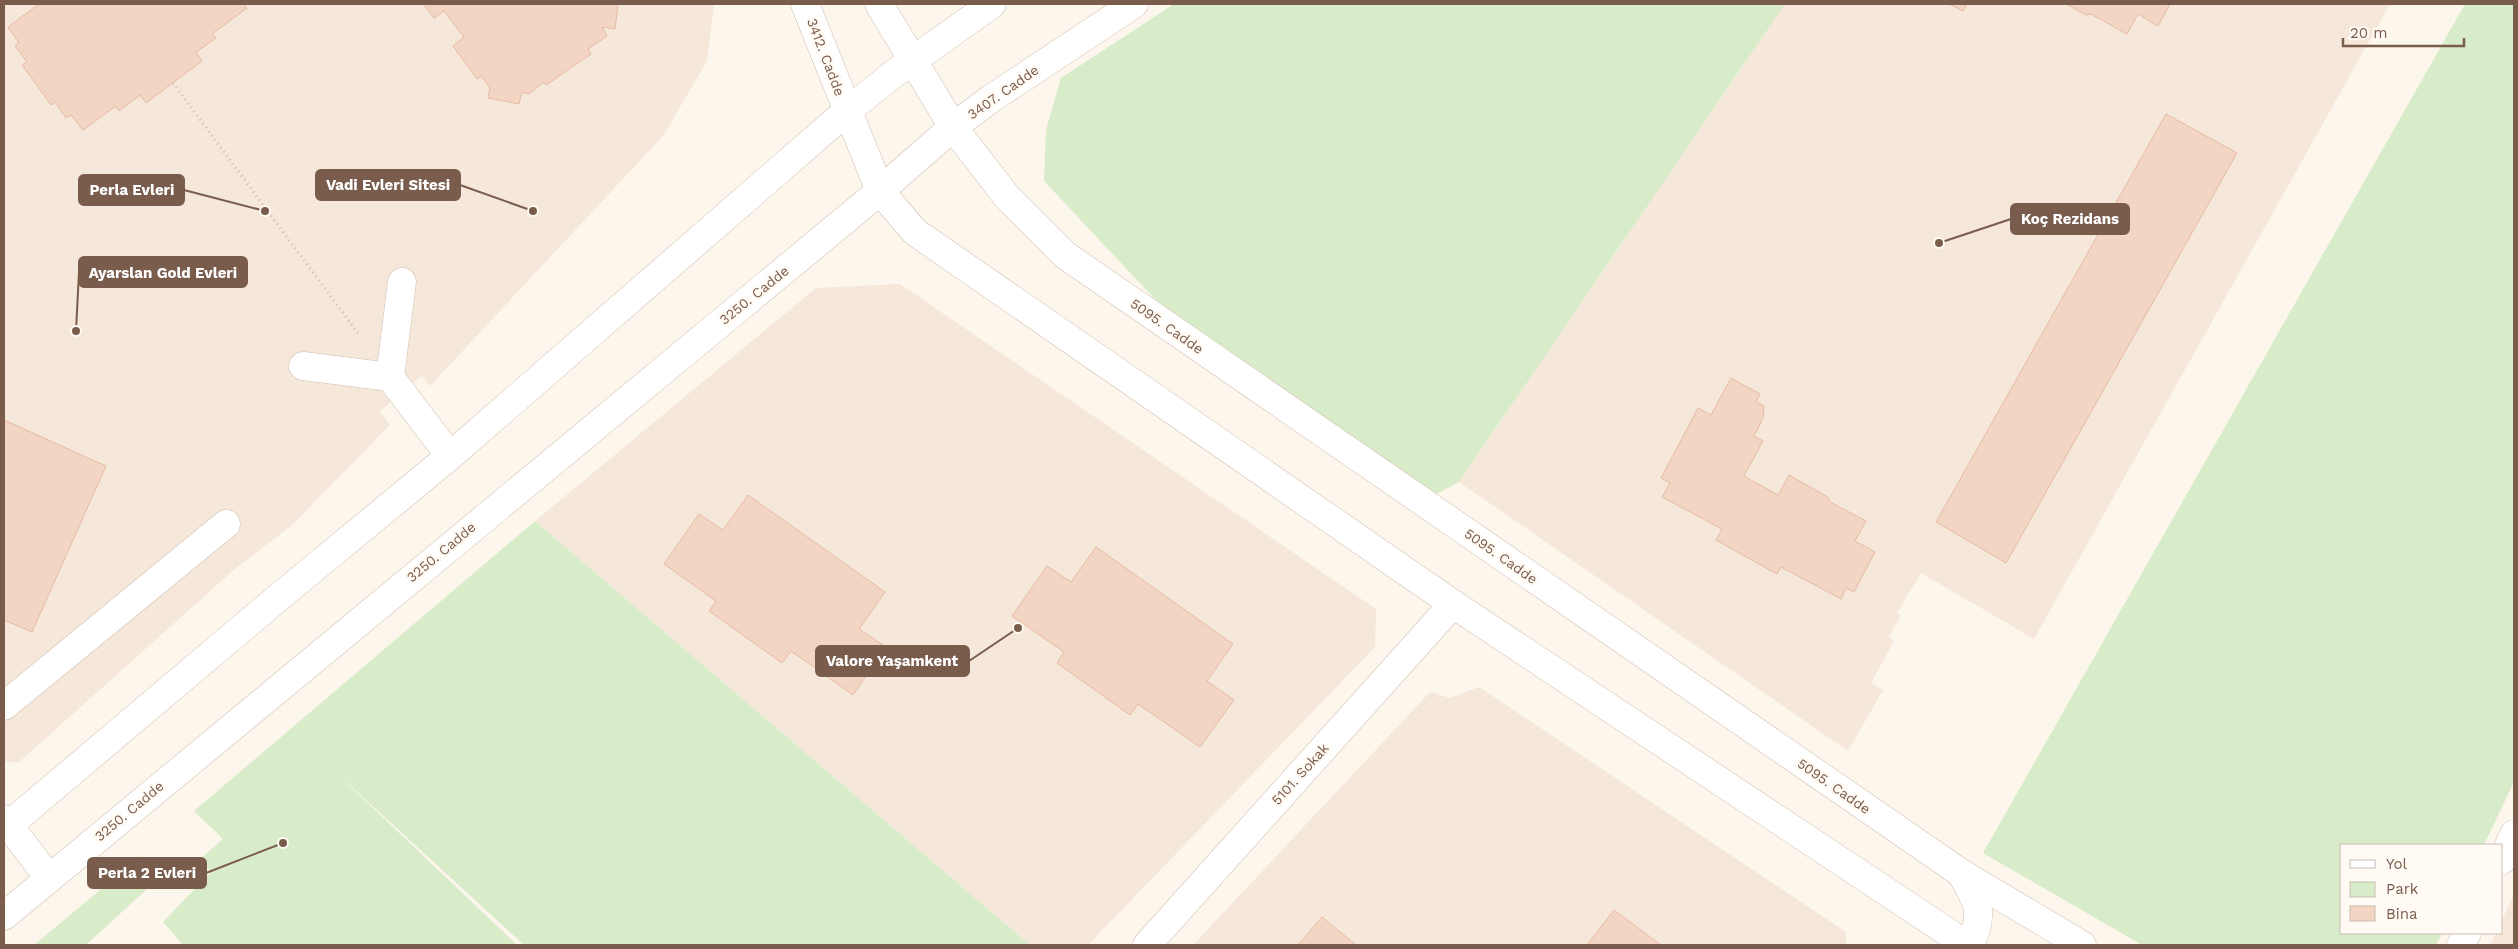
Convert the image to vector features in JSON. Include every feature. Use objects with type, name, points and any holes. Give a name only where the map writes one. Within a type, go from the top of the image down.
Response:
[{"type":"street","name":"3412. Cadde","points":[[805,4],[880,191]]},
{"type":"street","points":[[879,4],[912,60]]},
{"type":"street","points":[[49,878],[5,824],[450,456],[847,111],[912,60],[992,4]]},
{"type":"street","name":"3407. Cadde","points":[[880,191],[953,127],[992,98],[1134,4]]},
{"type":"street","name":"5095. Cadde","points":[[912,60],[953,127],[1007,197],[1065,255],[1961,873],[2082,945]]},
{"type":"street","points":[[880,191],[904,220],[927,242],[1452,604],[1969,945],[1978,927],[1980,915],[1978,904],[1961,873]]},
{"type":"street","name":"3250. Cadde","points":[[4,916],[880,191]]},
{"type":"street","points":[[402,282],[390,377],[450,456]]},
{"type":"street","points":[[303,366],[390,377]]},
{"type":"street","points":[[4,706],[226,524]]},
{"type":"street","name":"5101. Sokak","points":[[1147,945],[1452,604]]},
{"type":"street","points":[[2503,858],[2514,834]]},
{"type":"path","points":[[173,83],[390,377]]},
{"type":"shaded area","points":[[4,4],[714,4],[707,61],[663,136],[430,386],[422,376],[380,411],[390,425],[292,525],[236,568],[18,763],[4,761]]},
{"type":"shaded area","points":[[1785,4],[2390,4],[2034,639],[1921,573],[1897,613],[1901,615],[1889,637],[1894,641],[1871,683],[1883,690],[1848,751],[1459,482]]},
{"type":"shaded area","points":[[900,284],[1376,609],[1375,647],[1088,945],[1030,945],[535,521],[816,288]]},
{"type":"shaded area","points":[[1479,687],[1846,932],[1846,945],[1193,945],[1430,692],[1450,698]]},
{"type":"shaded area","points":[[2514,894],[2514,945],[2490,945],[2496,934],[2503,934],[2503,918]]},
{"type":"green space","points":[[1174,4],[1785,4],[1459,482],[1431,497],[1198,345],[1044,181],[1046,130],[1061,78]]},
{"type":"green space","points":[[2465,4],[2514,4],[2514,782],[2484,844],[2340,844],[2340,934],[2442,934],[2436,945],[2142,945],[1983,853]]},
{"type":"green space","points":[[535,521],[1030,945],[524,945],[329,766],[517,945],[183,945],[163,922],[211,872],[200,859],[223,839],[194,811]]},
{"type":"green space","points":[[141,856],[160,877],[86,945],[34,945]]},
{"type":"building","points":[[39,4],[243,4],[247,8],[212,34],[216,38],[196,52],[202,61],[146,103],[140,95],[119,111],[116,106],[83,130],[71,115],[66,118],[55,102],[51,105],[22,65],[27,62],[15,46],[19,43],[8,27]]},
{"type":"building","points":[[423,4],[618,4],[615,29],[602,27],[607,36],[588,49],[591,54],[546,85],[544,82],[529,94],[522,92],[519,104],[488,98],[490,88],[481,76],[477,79],[453,46],[464,37],[444,11],[434,18]]},
{"type":"building","points":[[1949,4],[1967,4],[1963,11]]},
{"type":"building","points":[[2066,4],[2170,4],[2158,26],[2138,14],[2127,34],[2091,14],[2086,15]]},
{"type":"building","points":[[2166,114],[2237,153],[2006,563],[1936,522]]},
{"type":"building","points":[[1731,378],[1760,394],[1756,402],[1764,406],[1763,418],[1754,436],[1763,441],[1744,476],[1778,495],[1789,475],[1828,497],[1830,502],[1866,521],[1855,541],[1875,552],[1854,592],[1846,588],[1841,599],[1781,567],[1777,574],[1716,540],[1722,529],[1662,497],[1670,483],[1661,478],[1698,408],[1711,415]]},
{"type":"building","points":[[4,420],[106,466],[32,632],[4,620]]},
{"type":"building","points":[[748,495],[885,592],[859,629],[886,647],[853,695],[791,651],[782,663],[709,611],[716,601],[664,564],[699,514],[723,530]]},
{"type":"building","points":[[1096,547],[1233,644],[1207,681],[1234,700],[1200,747],[1138,704],[1130,715],[1057,663],[1064,652],[1012,616],[1047,566],[1071,582]]},
{"type":"building","points":[[1614,910],[1661,945],[1587,945]]},
{"type":"building","points":[[1322,917],[1356,945],[1298,945]]},
{"type":"place","name":"Perla Evleri","points":[[265,211]]},
{"type":"place","name":"Vadi Evleri Sitesi","points":[[533,211]]},
{"type":"place","name":"Koç Rezidans","points":[[1939,243]]},
{"type":"place","name":"Ayarslan Gold Evleri","points":[[76,331]]},
{"type":"place","name":"Valore Yaşamkent","points":[[1018,628]]},
{"type":"place","name":"Perla 2 Evleri","points":[[283,843]]}]
